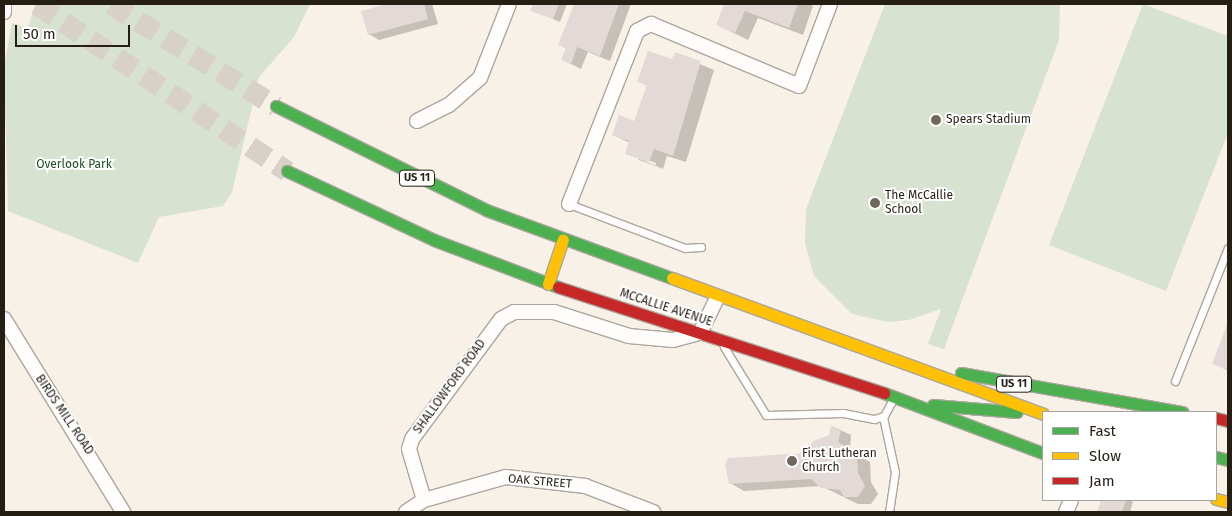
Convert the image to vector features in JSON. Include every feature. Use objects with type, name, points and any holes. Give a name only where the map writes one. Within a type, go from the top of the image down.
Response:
[{"type":"main road","name":"MCCALLIE AVENUE","points":[[276,106],[460,198],[717,298],[848,345]]},
{"type":"main road","name":"MCCALLIE AVENUE","points":[[286,171],[434,240],[548,284],[894,396],[999,440],[1042,453]]},
{"type":"main road","points":[[548,284],[563,239]]},
{"type":"main road","points":[[848,345],[1042,415]]},
{"type":"main road","name":"US 11","points":[[848,345],[959,373],[1177,411]]},
{"type":"main road","points":[[894,396],[942,407],[1042,415]]},
{"type":"street","points":[[4,4],[4,12]]},
{"type":"street","points":[[416,121],[449,105],[480,78],[510,4]]},
{"type":"street","points":[[569,204],[637,31],[651,24],[799,86],[830,4]]},
{"type":"street","points":[[700,333],[717,298]]},
{"type":"street","name":"SHALLOWFORD ROAD","points":[[424,500],[410,449],[412,439],[502,320],[530,310],[554,312],[629,336],[673,340],[700,333]]},
{"type":"street","name":"BIRDS MILL ROAD","points":[[4,319],[123,512]]},
{"type":"street","name":"OAK STREET","points":[[424,500],[506,477],[585,486],[653,512]]},
{"type":"street","points":[[406,512],[424,500]]},
{"type":"lane","points":[[569,204],[685,248],[701,247]]},
{"type":"lane","points":[[1175,381],[1227,248]]},
{"type":"lane","points":[[720,340],[766,415],[882,417]]},
{"type":"lane","points":[[889,512],[894,472],[882,417],[894,396]]},
{"type":"green space","name":"Overlook Park","points":[[35,4],[310,4],[294,37],[259,77],[232,192],[223,206],[159,217],[138,263],[8,211],[4,66],[12,23],[28,28]]},
{"type":"green space","name":"Spears Stadium","points":[[885,4],[1060,4],[1059,40],[944,349],[928,344],[941,309],[909,320],[888,322],[852,314],[814,276],[805,243],[806,209]]},
{"type":"green space","points":[[1143,4],[1228,36],[1228,133],[1166,291],[1049,245]]},
{"type":"building","points":[[387,4],[424,4],[428,19],[368,35],[361,11]]},
{"type":"building","points":[[533,4],[559,4],[553,19],[530,11]]},
{"type":"building","points":[[574,4],[619,4],[600,56],[577,47],[571,64],[561,60],[566,48],[558,45]]},
{"type":"building","points":[[724,4],[798,4],[789,28],[745,11],[735,33],[716,25]]},
{"type":"building","points":[[648,51],[672,59],[675,52],[701,61],[673,156],[654,149],[649,162],[625,154],[629,141],[612,135],[619,115],[634,121],[647,85],[637,82]]},
{"type":"building","points":[[1228,322],[1228,370],[1212,364]]},
{"type":"building","name":"First Lutheran Church","points":[[831,425],[841,431],[838,442],[857,454],[858,473],[865,486],[858,497],[844,497],[840,490],[821,488],[811,479],[729,484],[725,465],[728,458],[806,453],[813,441],[829,435]]},
{"type":"building","points":[[1101,501],[1126,501],[1122,512],[1097,512]]},
{"type":"tunnel","points":[[37,4],[287,171]]},
{"type":"tunnel","points":[[111,4],[276,106]]},
{"type":"traffic: fast","points":[[276,106],[486,210],[672,278]]},
{"type":"traffic: fast","points":[[287,171],[434,240],[558,287]]},
{"type":"traffic: fast","points":[[961,373],[1177,411]]},
{"type":"traffic: fast","points":[[884,393],[1042,453]]},
{"type":"traffic: fast","points":[[933,405],[1017,412]]},
{"type":"traffic: fast","points":[[1217,457],[1228,460]]},
{"type":"traffic: slow","points":[[548,284],[563,239]]},
{"type":"traffic: slow","points":[[672,278],[1042,414]]},
{"type":"traffic: slow","points":[[1217,499],[1228,502]]},
{"type":"traffic: jam","points":[[558,287],[884,393]]},
{"type":"traffic: jam","points":[[1217,418],[1228,421]]},
{"type":"place","name":"Spears Stadium","points":[[936,120]]},
{"type":"place","name":"The McCallie School","points":[[875,203]]},
{"type":"place","name":"First Lutheran Church","points":[[792,461]]}]
